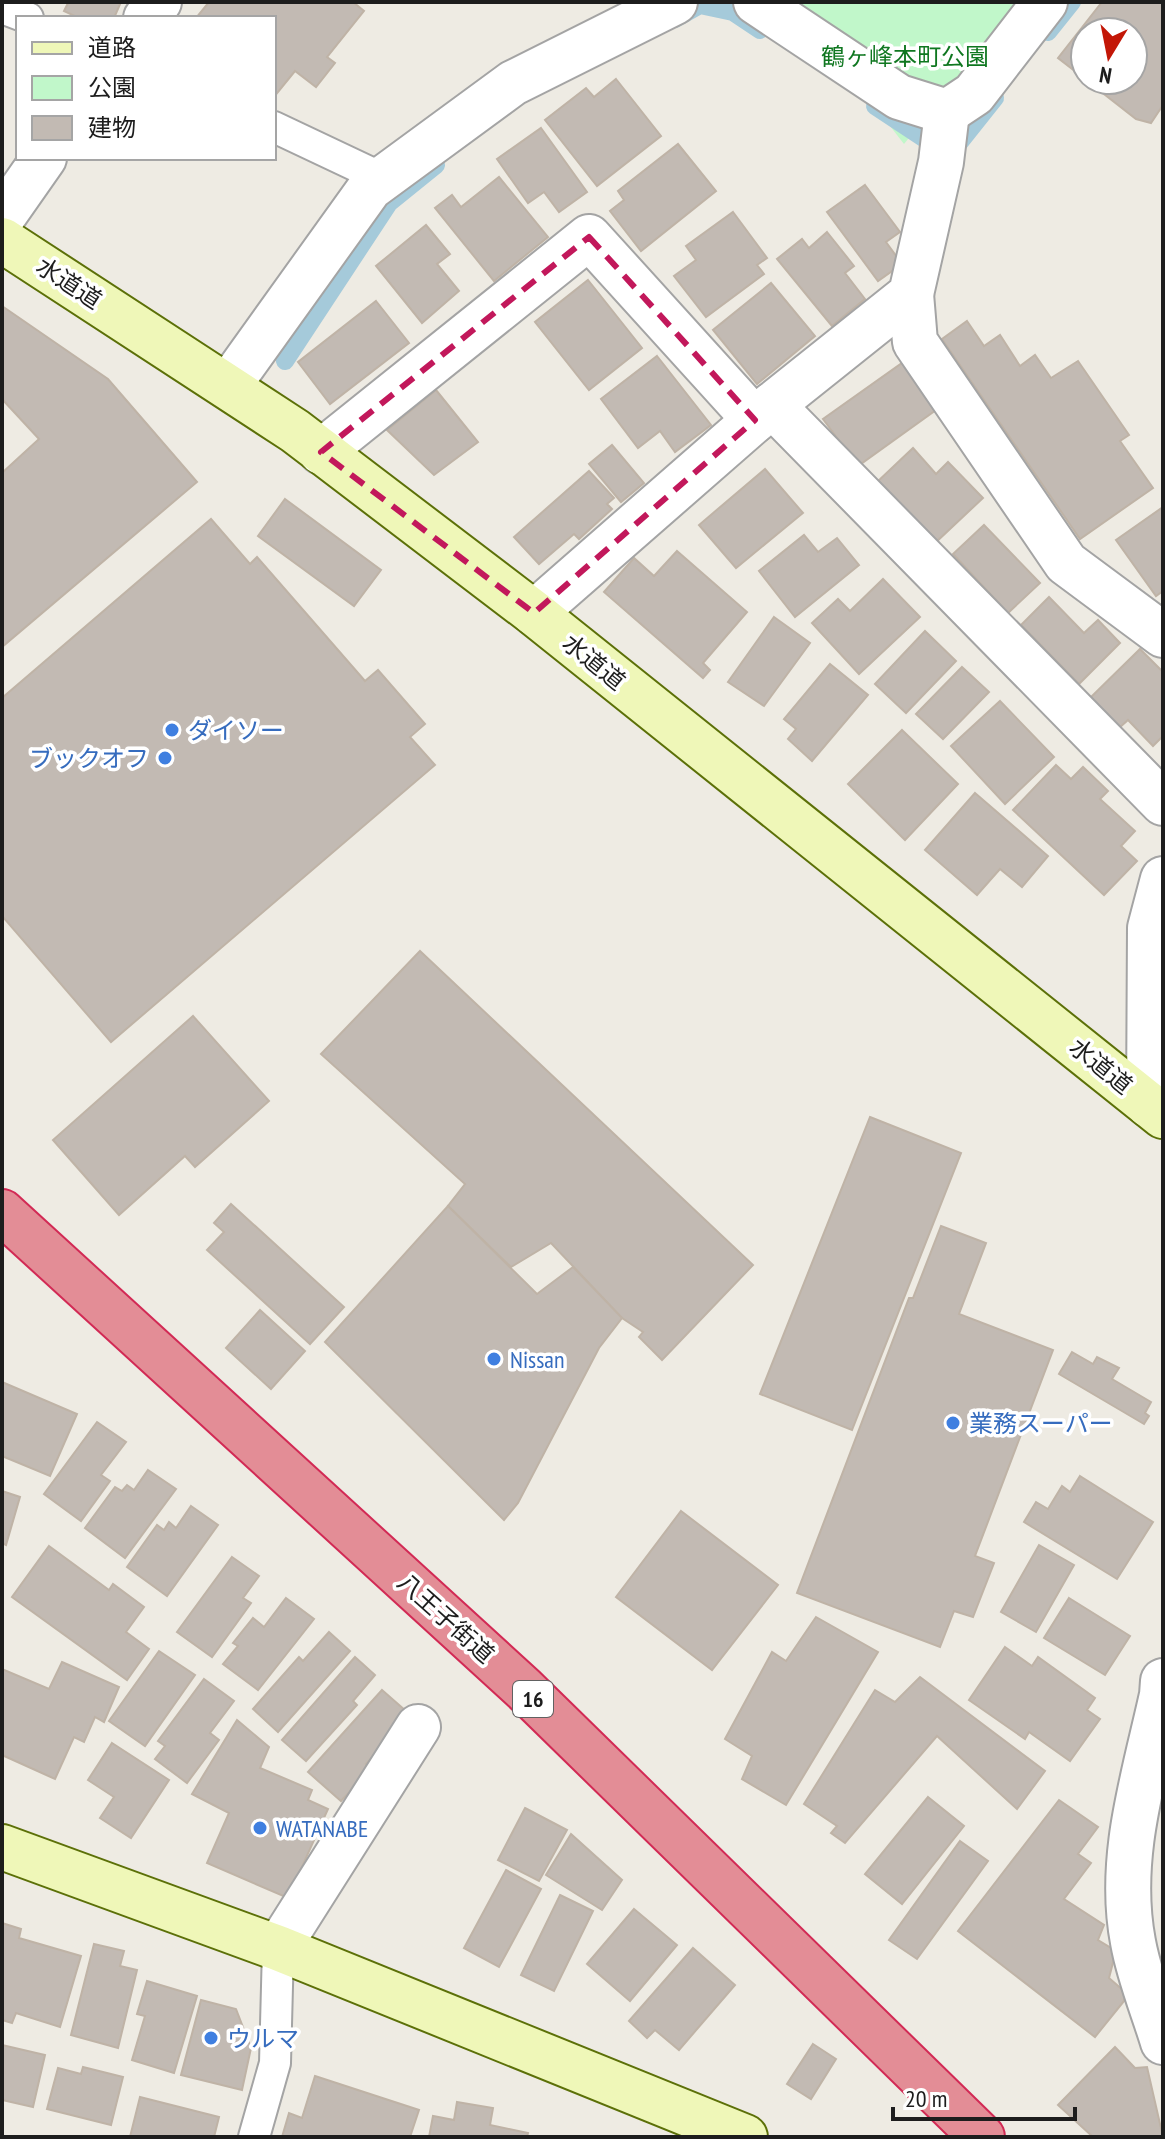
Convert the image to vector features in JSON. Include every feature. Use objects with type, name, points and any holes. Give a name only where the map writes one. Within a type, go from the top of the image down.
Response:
[{"type":"highway","name":"八王子街道","points":[[2,1212],[523,1688],[982,2137]]},
{"type":"street","points":[[228,386],[370,188],[513,83],[675,2]]},
{"type":"street","points":[[756,2],[899,97],[944,134]]},
{"type":"street","points":[[1045,2],[944,134],[911,294],[915,342],[1066,563],[1163,635]]},
{"type":"street","points":[[2,218],[43,160]]},
{"type":"street","points":[[321,452],[589,237],[1163,803]]},
{"type":"street","name":"水道道","points":[[2,240],[295,431],[534,613],[1156,1110]]},
{"type":"street","points":[[534,613],[764,412],[911,294]]},
{"type":"street","points":[[1156,1110],[1150,928],[1163,879]]},
{"type":"street","points":[[1163,1681],[1130,1838],[1127,1889],[1133,1944],[1163,2042]]},
{"type":"street","points":[[278,1948],[418,1727]]},
{"type":"street","points":[[2,1847],[278,1948],[745,2137]]},
{"type":"lane","points":[[2,8],[23,16]]},
{"type":"lane","points":[[276,128],[384,179]]},
{"type":"lane","points":[[254,2137],[275,2063],[278,1948]]},
{"type":"highlighted area","points":[[589,237],[755,420],[534,613],[321,452]]},
{"type":"green space","name":"鶴ヶ峰本町公園","points":[[794,2],[1018,2],[904,144]]},
{"type":"building","points":[[65,2],[121,2],[115,16],[75,16],[64,11],[68,3]]},
{"type":"building","points":[[209,2],[353,2],[364,11],[327,57],[335,63],[316,87],[295,71],[276,95],[276,16],[198,16]]},
{"type":"building","points":[[1102,2],[1163,2],[1163,105],[1151,123],[1136,119],[1107,96],[1149,96],[1149,16],[1091,16]]},
{"type":"building","points":[[1069,44],[1069,67],[1058,58]]},
{"type":"building","points":[[616,79],[661,136],[597,186],[545,120],[586,88],[594,97]]},
{"type":"building","points":[[541,128],[587,192],[559,212],[544,192],[528,203],[497,159]]},
{"type":"building","points":[[678,144],[716,191],[641,251],[610,211],[624,200],[618,191]]},
{"type":"building","points":[[499,177],[548,237],[494,281],[435,208],[452,195],[461,207]]},
{"type":"building","points":[[865,185],[900,232],[886,242],[902,264],[878,281],[827,212]]},
{"type":"building","points":[[733,212],[767,258],[757,265],[764,274],[706,317],[674,276],[696,260],[686,246]]},
{"type":"building","points":[[426,225],[450,254],[437,264],[459,291],[422,323],[376,266]]},
{"type":"building","points":[[827,232],[854,266],[845,273],[865,299],[832,326],[777,259],[802,239],[809,248]]},
{"type":"building","points":[[588,280],[642,348],[589,390],[535,322]]},
{"type":"building","points":[[771,283],[815,336],[757,384],[713,330]]},
{"type":"building","points":[[376,301],[409,343],[330,404],[298,362]]},
{"type":"building","points":[[2,306],[108,379],[197,482],[2,647],[2,473],[39,439],[2,399]]},
{"type":"building","points":[[967,321],[984,346],[1000,335],[1020,366],[1035,355],[1051,378],[1078,361],[1129,435],[1120,441],[1153,488],[1080,539],[942,339]]},
{"type":"building","points":[[657,356],[711,425],[675,452],[660,431],[638,448],[601,399]]},
{"type":"building","points":[[902,363],[936,410],[858,466],[823,419]]},
{"type":"building","points":[[436,390],[478,442],[434,475],[387,430]]},
{"type":"building","points":[[612,445],[644,483],[621,502],[589,464]]},
{"type":"building","points":[[913,448],[936,474],[948,462],[983,498],[934,544],[876,483]]},
{"type":"building","points":[[765,469],[803,513],[736,568],[699,525]]},
{"type":"building","points":[[589,471],[614,498],[607,504],[612,509],[579,539],[574,534],[539,564],[514,537]]},
{"type":"building","points":[[285,499],[381,570],[354,606],[258,536]]},
{"type":"building","points":[[1163,507],[1163,591],[1156,596],[1116,540]]},
{"type":"building","points":[[211,519],[250,564],[257,557],[365,681],[378,670],[425,724],[410,737],[435,765],[111,1042],[2,916],[2,698]]},
{"type":"building","points":[[984,525],[1040,583],[1008,613],[953,554]]},
{"type":"building","points":[[804,535],[818,552],[837,538],[859,565],[795,617],[759,571]]},
{"type":"building","points":[[677,551],[747,612],[703,663],[710,670],[703,678],[604,592],[634,558],[654,576]]},
{"type":"building","points":[[883,579],[920,617],[859,674],[812,623],[838,599],[850,611]]},
{"type":"building","points":[[1049,597],[1084,633],[1098,620],[1120,643],[1079,684],[1021,625]]},
{"type":"building","points":[[774,617],[810,643],[764,706],[728,682]]},
{"type":"building","points":[[925,631],[956,661],[906,713],[875,684]]},
{"type":"building","points":[[1140,649],[1163,672],[1163,736],[1153,746],[1128,720],[1118,729],[1088,700]]},
{"type":"building","points":[[830,664],[868,695],[812,761],[788,739],[796,729],[784,719]]},
{"type":"building","points":[[962,667],[989,692],[943,739],[916,714]]},
{"type":"building","points":[[1000,701],[1054,757],[1005,804],[951,746]]},
{"type":"building","points":[[902,730],[958,784],[905,840],[848,784]]},
{"type":"building","points":[[1056,765],[1071,779],[1083,767],[1108,791],[1100,799],[1135,831],[1121,846],[1137,861],[1104,895],[1013,810]]},
{"type":"building","points":[[975,793],[1048,856],[1022,887],[1000,869],[977,895],[925,850]]},
{"type":"building","points":[[420,951],[753,1265],[662,1360],[639,1337],[643,1332],[622,1318],[551,1243],[511,1267],[448,1206],[465,1184],[321,1054]]},
{"type":"building","points":[[193,1016],[269,1101],[195,1167],[185,1156],[119,1215],[53,1140]]},
{"type":"building","points":[[870,1117],[961,1153],[852,1430],[760,1394]]},
{"type":"building","points":[[231,1204],[344,1307],[310,1344],[207,1250],[224,1232],[214,1223]]},
{"type":"building","points":[[448,1206],[537,1294],[573,1267],[622,1318],[599,1348],[518,1503],[504,1520],[325,1342]]},
{"type":"building","points":[[941,1226],[986,1243],[959,1314],[1053,1350],[975,1556],[994,1563],[973,1617],[954,1611],[940,1647],[797,1593],[909,1298],[913,1298]]},
{"type":"building","points":[[260,1310],[305,1351],[271,1389],[226,1348]]},
{"type":"building","points":[[1072,1352],[1093,1364],[1097,1357],[1119,1368],[1112,1379],[1151,1402],[1144,1424],[1059,1374]]},
{"type":"building","points":[[2,1382],[77,1414],[50,1476],[2,1456]]},
{"type":"building","points":[[97,1422],[126,1442],[101,1475],[110,1481],[81,1521],[44,1494]]},
{"type":"building","points":[[148,1470],[176,1489],[125,1558],[85,1528],[115,1487],[122,1491],[127,1485],[134,1490]]},
{"type":"building","points":[[1080,1476],[1153,1522],[1117,1579],[1024,1522],[1036,1502],[1048,1509],[1062,1486],[1070,1492]]},
{"type":"building","points":[[2,1491],[20,1497],[6,1545],[2,1543]]},
{"type":"building","points":[[191,1506],[218,1525],[167,1596],[127,1567],[157,1525],[164,1530],[169,1522],[176,1528]]},
{"type":"building","points":[[681,1511],[778,1585],[712,1670],[616,1597]]},
{"type":"building","points":[[1039,1545],[1074,1565],[1036,1632],[1001,1612]]},
{"type":"building","points":[[49,1546],[109,1590],[113,1584],[144,1607],[126,1632],[149,1649],[127,1680],[12,1597]]},
{"type":"building","points":[[232,1557],[259,1576],[243,1598],[251,1603],[212,1657],[177,1632]]},
{"type":"building","points":[[286,1598],[314,1619],[258,1690],[223,1664],[238,1646],[233,1643],[253,1618],[264,1627]]},
{"type":"building","points":[[1069,1598],[1130,1636],[1105,1675],[1044,1638]]},
{"type":"building","points":[[816,1617],[878,1652],[786,1805],[742,1779],[752,1756],[725,1739],[772,1652],[786,1661]]},
{"type":"building","points":[[329,1632],[350,1651],[278,1732],[253,1709],[299,1657],[303,1661]]},
{"type":"building","points":[[1005,1647],[1032,1666],[1038,1657],[1095,1698],[1087,1710],[1100,1719],[1070,1761],[1029,1732],[1025,1739],[969,1700]]},
{"type":"building","points":[[159,1651],[195,1675],[145,1746],[109,1721]]},
{"type":"building","points":[[355,1657],[375,1675],[353,1701],[357,1705],[306,1761],[282,1740]]},
{"type":"building","points":[[62,1662],[119,1687],[104,1722],[95,1717],[84,1742],[74,1737],[55,1779],[2,1755],[2,1669],[49,1689]]},
{"type":"building","points":[[920,1677],[1045,1771],[1017,1809],[937,1736],[845,1843],[831,1833],[837,1826],[804,1804],[875,1690],[895,1702]]},
{"type":"building","points":[[204,1679],[234,1701],[210,1733],[219,1740],[187,1783],[155,1759],[165,1746],[158,1741]]},
{"type":"building","points":[[382,1690],[406,1711],[400,1727],[366,1764],[371,1769],[341,1801],[308,1772]]},
{"type":"building","points":[[237,1720],[269,1747],[260,1768],[312,1790],[308,1800],[328,1809],[288,1898],[207,1863],[229,1813],[192,1794]]},
{"type":"building","points":[[112,1743],[169,1780],[131,1838],[100,1818],[114,1797],[88,1780]]},
{"type":"building","points":[[928,1797],[964,1826],[902,1904],[865,1874]]},
{"type":"building","points":[[1059,1800],[1098,1827],[1078,1854],[1091,1863],[1064,1899],[1104,1925],[1098,1940],[1116,1951],[1109,1978],[1125,1992],[1124,2001],[1095,2037],[958,1931]]},
{"type":"building","points":[[525,1808],[567,1830],[539,1881],[498,1860]]},
{"type":"building","points":[[571,1834],[622,1880],[602,1910],[546,1875]]},
{"type":"building","points":[[960,1841],[988,1861],[917,1959],[889,1940]]},
{"type":"building","points":[[506,1870],[541,1889],[499,1967],[464,1948]]},
{"type":"building","points":[[560,1895],[593,1911],[554,1991],[521,1975]]},
{"type":"building","points":[[634,1909],[677,1945],[630,2001],[587,1964]]},
{"type":"building","points":[[2,1923],[21,1929],[19,1938],[81,1956],[60,2027],[16,2013],[12,2023],[2,2020]]},
{"type":"building","points":[[94,1944],[124,1951],[120,1966],[137,1970],[118,2048],[71,2035]]},
{"type":"building","points":[[693,1948],[735,1985],[679,2050],[655,2030],[647,2038],[629,2021]]},
{"type":"building","points":[[147,1981],[197,1996],[174,2073],[132,2060],[145,2016],[137,2014]]},
{"type":"building","points":[[201,2000],[236,2009],[251,2048],[242,2090],[181,2075]]},
{"type":"building","points":[[813,2044],[836,2059],[811,2099],[787,2084]]},
{"type":"building","points":[[2,2045],[45,2055],[33,2107],[2,2100]]},
{"type":"building","points":[[1115,2047],[1135,2068],[1147,2067],[1163,2137],[1093,2137],[1058,2105]]},
{"type":"building","points":[[83,2067],[123,2077],[111,2125],[47,2109],[58,2068],[81,2074]]},
{"type":"building","points":[[315,2076],[419,2110],[410,2137],[282,2137],[289,2113],[302,2118]]},
{"type":"building","points":[[140,2097],[219,2117],[214,2137],[130,2137]]},
{"type":"building","points":[[457,2102],[493,2108],[490,2125],[528,2133],[527,2137],[429,2137],[433,2116],[454,2120]]},
{"type":"waterway","points":[[1048,32],[1072,2]]},
{"type":"waterway","points":[[675,19],[700,5],[733,12],[760,30]]},
{"type":"waterway","points":[[875,106],[934,145],[956,147],[995,98]]},
{"type":"waterway","points":[[285,361],[389,203],[436,165]]},
{"type":"place","name":"ダイソー","points":[[172,730]]},
{"type":"place","name":"ブックオフ","points":[[165,758]]},
{"type":"place","name":"Nissan","points":[[494,1359]]},
{"type":"place","name":"業務スーパー","points":[[953,1423]]},
{"type":"place","name":"WATANABE","points":[[260,1828]]},
{"type":"place","name":"ウルマ","points":[[211,2038]]}]
